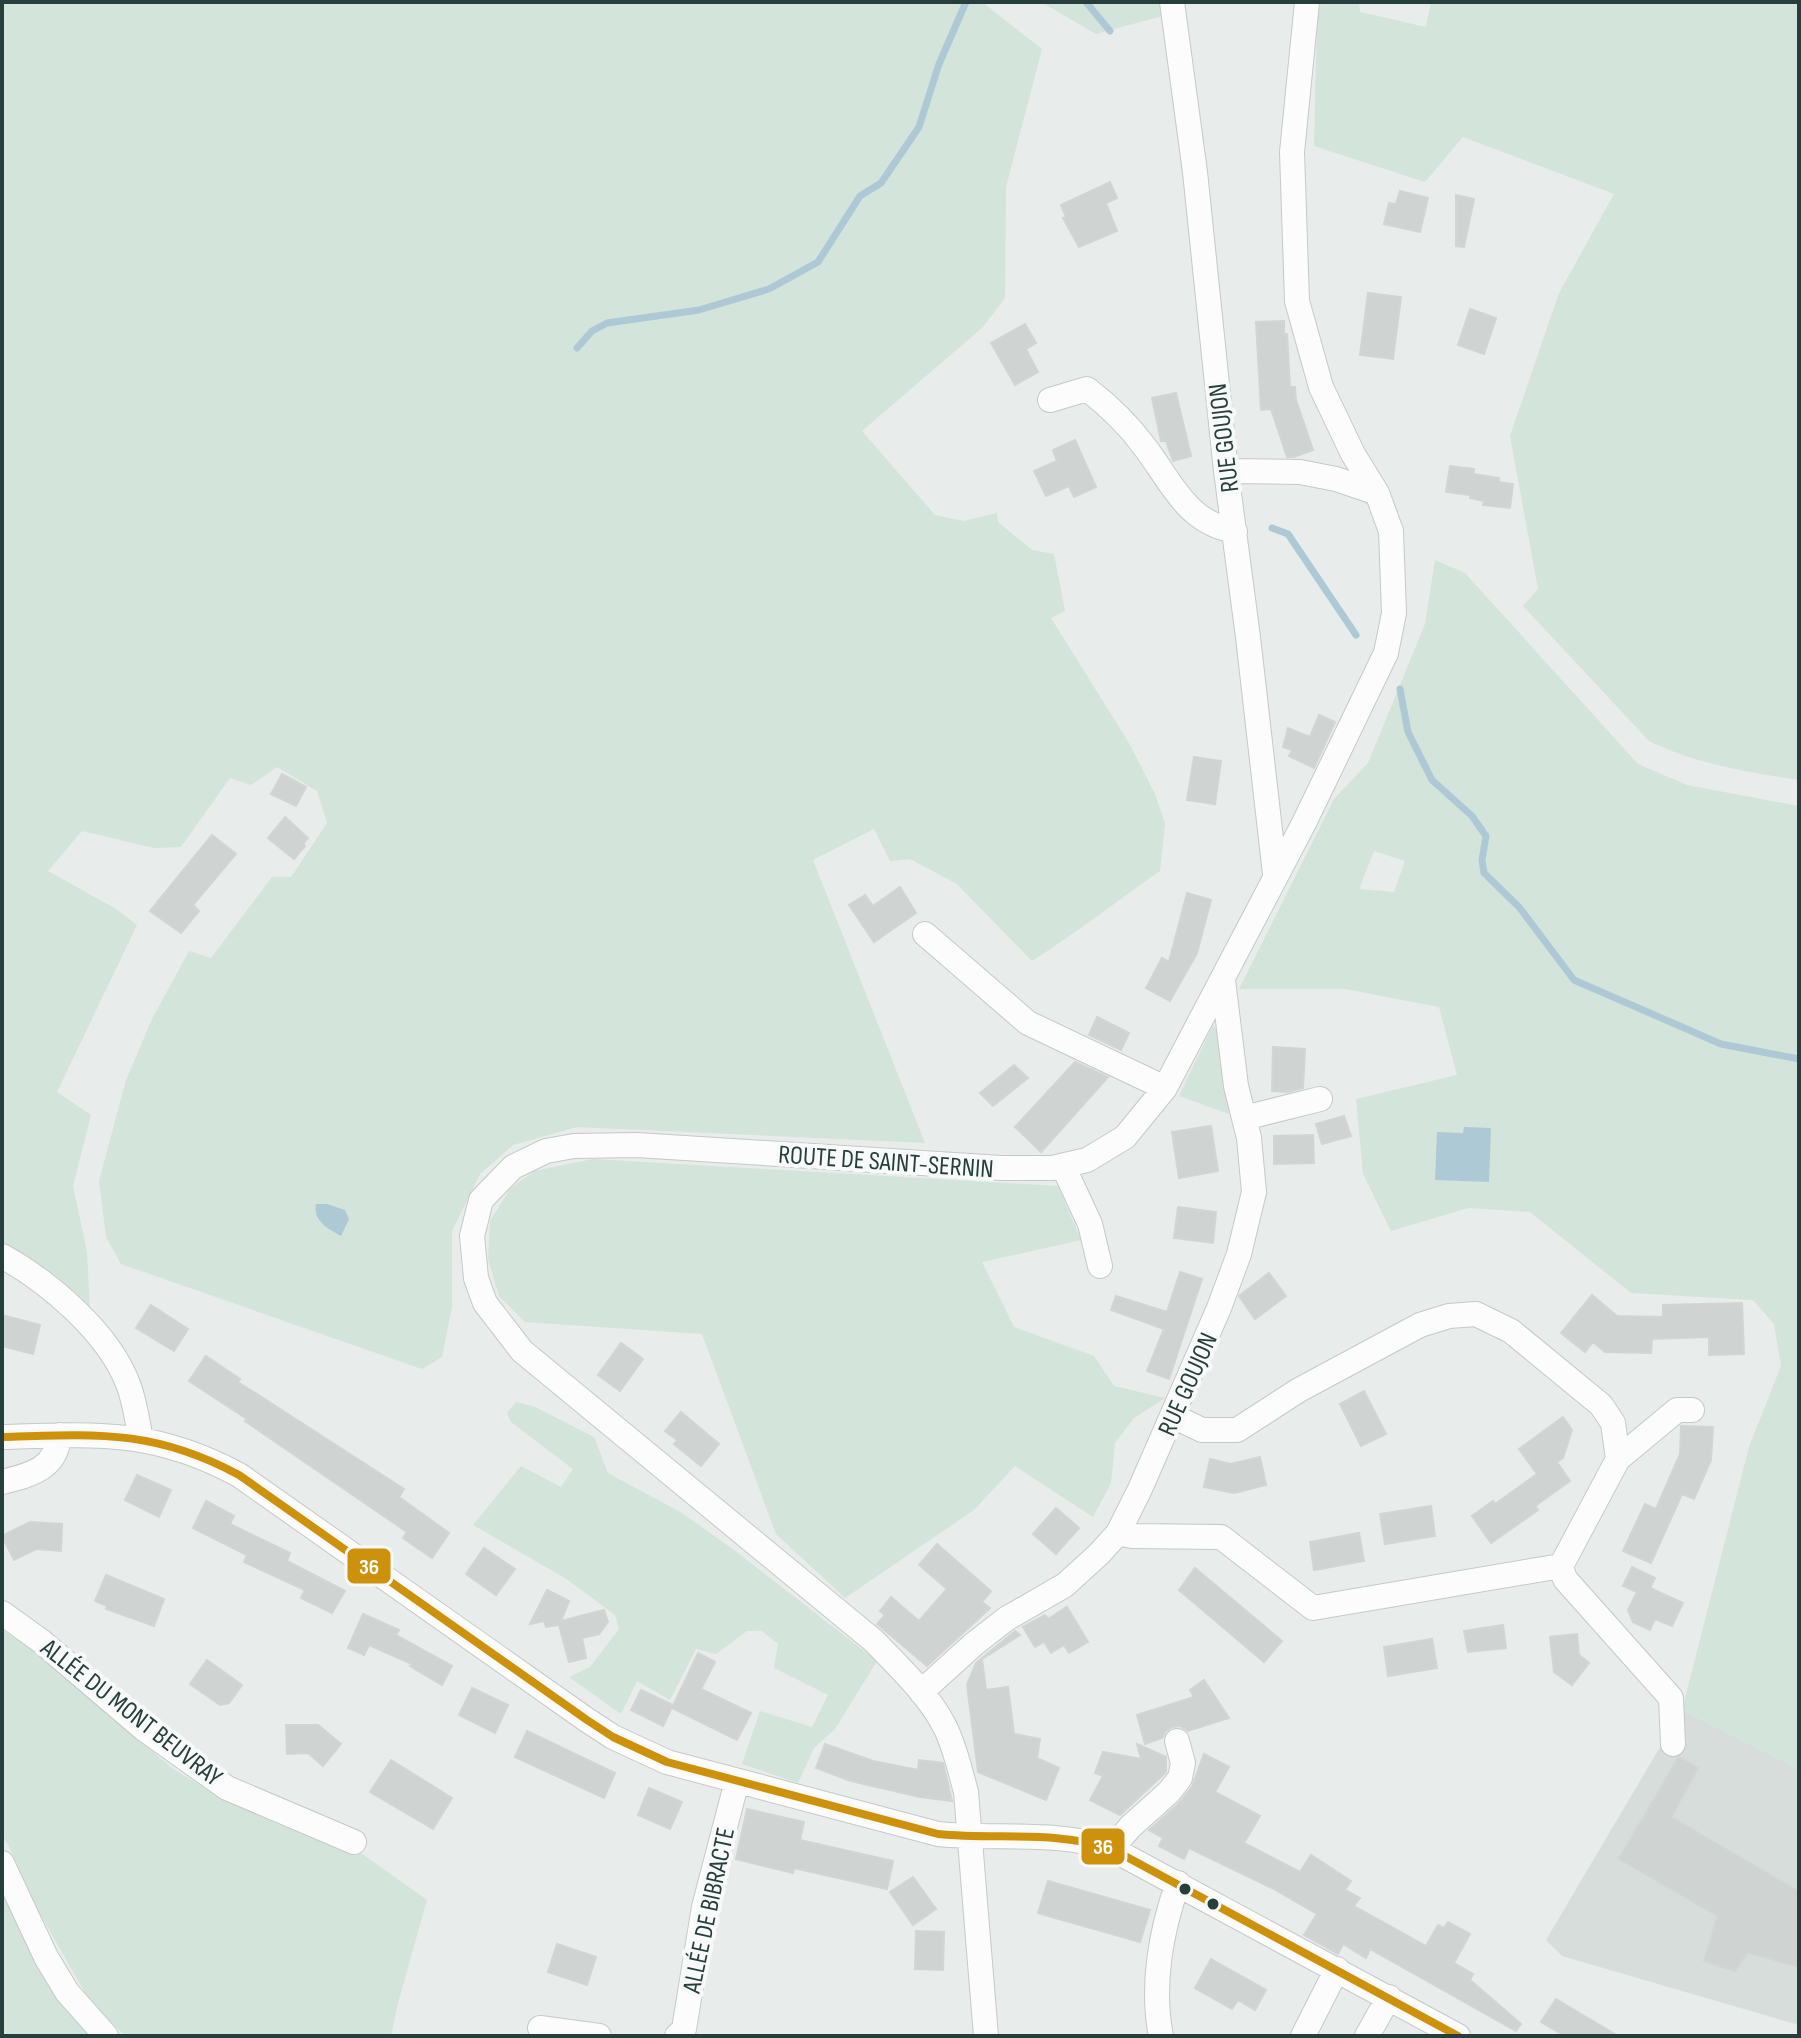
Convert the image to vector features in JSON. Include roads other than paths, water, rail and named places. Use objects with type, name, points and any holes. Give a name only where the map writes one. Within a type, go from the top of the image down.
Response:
[{"type":"street","name":"RUE GOUJON","points":[[1172,2],[1195,172],[1226,471],[1275,874]]},
{"type":"street","name":"ROUTE DE SAINT-SERNIN","points":[[986,2036],[966,1792],[957,1756],[944,1726],[921,1692],[874,1641],[522,1351],[485,1303],[476,1278],[472,1236],[481,1200],[513,1167],[546,1151],[574,1146],[637,1145],[1001,1168],[1052,1168],[1087,1160],[1125,1137],[1165,1088],[1304,823],[1386,653],[1394,613],[1391,531],[1377,493],[1353,454],[1321,387],[1297,301],[1292,152],[1307,2]]},
{"type":"street","points":[[1050,400],[1087,389],[1115,410],[1177,496],[1214,528],[1235,531]]},
{"type":"street","points":[[1226,471],[1300,472],[1336,479],[1377,493]]},
{"type":"street","points":[[925,934],[1028,1023],[1165,1088]]},
{"type":"street","name":"RUE GOUJON","points":[[921,1692],[1006,1619],[1065,1585],[1118,1533],[1219,1308],[1239,1254],[1254,1192],[1249,1138],[1236,1086],[1223,980]]},
{"type":"street","points":[[1244,1118],[1320,1099]]},
{"type":"street","points":[[1063,1166],[1090,1224],[1100,1266]]},
{"type":"street","points":[[2,1256],[75,1310],[95,1330],[128,1383],[141,1439]]},
{"type":"street","points":[[1173,1416],[1202,1430],[1237,1430],[1299,1390],[1420,1325],[1449,1316],[1476,1314],[1511,1331],[1601,1405],[1613,1423],[1618,1459]]},
{"type":"street","points":[[1673,1744],[1671,1698],[1565,1579],[1561,1566],[1618,1459],[1677,1410],[1692,1410]]},
{"type":"street","points":[[2,1437],[101,1434],[141,1439],[209,1459],[239,1475],[613,1737],[667,1762],[938,1834],[1089,1841],[1112,1849],[1178,1883],[1458,2036]]},
{"type":"street","points":[[2,1482],[37,1473],[48,1465],[58,1447],[59,1435]]},
{"type":"street","points":[[1118,1533],[1132,1536],[1221,1537],[1313,1608],[1561,1566]]},
{"type":"street","name":"ALLÉE DU MONT BEUVRAY","points":[[2,1613],[41,1641],[144,1729],[227,1788],[354,1842]]},
{"type":"street","points":[[1112,1849],[1180,1778],[1183,1763],[1177,1741]]},
{"type":"street","name":"ALLÉE DE BIBRACTE","points":[[677,2036],[684,2029],[704,1907],[737,1781]]},
{"type":"street","points":[[2,1863],[53,1969],[67,1992],[106,2036]]},
{"type":"street","points":[[1161,2036],[1155,1999],[1168,1910],[1178,1883]]},
{"type":"street","points":[[1303,2036],[1337,1969]]},
{"type":"street","points":[[1367,2036],[1389,1997]]},
{"type":"street","points":[[540,2028],[599,2036]]},
{"type":"water","points":[[1464,1127],[1491,1128],[1489,1182],[1435,1180],[1437,1132],[1463,1133]]},
{"type":"water","points":[[316,1204],[345,1210],[349,1219],[341,1236],[319,1219]]},
{"type":"waterway","points":[[577,348],[592,331],[607,323],[699,310],[769,289],[818,262],[860,196],[881,183],[919,127],[939,64],[966,2]]},
{"type":"waterway","points":[[1086,2],[1110,31]]},
{"type":"waterway","points":[[1272,528],[1288,534],[1356,635]]},
{"type":"waterway","points":[[1400,689],[1408,732],[1432,780],[1472,816],[1486,836],[1482,860],[1484,873],[1519,907],[1574,980],[1721,1044],[1799,1059]]}]
